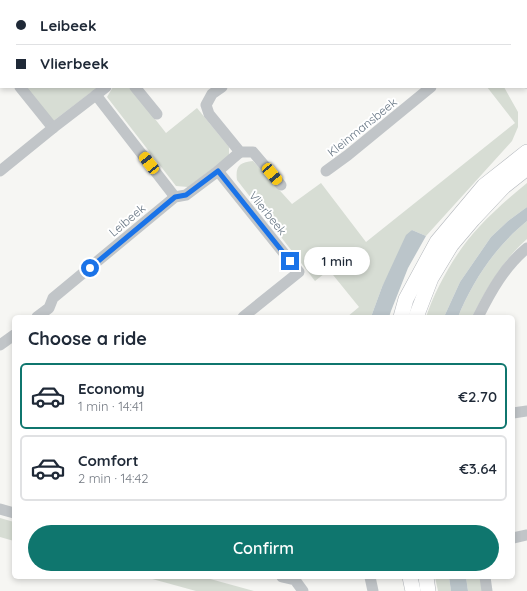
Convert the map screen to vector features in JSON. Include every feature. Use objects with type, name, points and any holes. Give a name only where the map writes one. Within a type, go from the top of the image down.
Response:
[{"type":"street","points":[[21,88],[53,128]]},
{"type":"street","points":[[0,171],[105,88]]},
{"type":"street","points":[[136,88],[157,114]]},
{"type":"street","points":[[221,88],[212,94],[206,104],[209,114],[240,152],[253,152],[281,184]]},
{"type":"street","name":"Kleinmansbeek","points":[[326,171],[348,155],[430,88]]},
{"type":"street","points":[[96,95],[175,197]]},
{"type":"street","name":"Leibeek","points":[[39,315],[48,308],[54,298],[175,197],[186,195],[240,152]]},
{"type":"street","points":[[401,315],[406,299],[437,242],[484,186],[527,152]]},
{"type":"street","points":[[417,315],[431,278],[451,245],[473,218],[503,187],[527,168]]},
{"type":"street","name":"Vlierbeek","points":[[218,171],[299,272],[245,315]]},
{"type":"street","points":[[479,315],[498,280],[518,255],[527,248]]},
{"type":"street","points":[[518,255],[527,262]]},
{"type":"street","points":[[48,308],[54,315]]},
{"type":"street","points":[[0,345],[12,336]]},
{"type":"street","points":[[515,413],[527,411]]},
{"type":"street","points":[[0,509],[12,512]]},
{"type":"street","points":[[515,538],[527,535]]},
{"type":"street","points":[[291,579],[295,580],[303,591]]},
{"type":"street","points":[[370,579],[373,591]]},
{"type":"street","points":[[410,579],[413,591]]},
{"type":"street","points":[[426,579],[428,591]]},
{"type":"street","points":[[485,579],[487,591]]},
{"type":"shaded area","points":[[26,88],[97,88],[52,122]]},
{"type":"shaded area","points":[[112,88],[131,88],[166,133],[197,108],[229,147],[229,156],[188,187],[176,186],[107,97]]},
{"type":"shaded area","points":[[488,88],[505,88],[518,112],[518,127],[512,141],[426,236],[412,230],[382,287],[372,315],[349,315],[359,307],[329,270],[315,281],[237,180],[237,171],[239,166],[245,162],[253,161],[292,204],[321,183],[366,242],[515,123]]},
{"type":"shaded area","points":[[527,183],[527,207],[508,221],[491,237],[460,282],[445,315],[427,315],[441,281],[455,258],[479,227]]},
{"type":"shaded area","points":[[527,207],[527,221],[505,241],[486,264],[459,315],[445,315],[460,282],[491,237],[508,221]]},
{"type":"shaded area","points":[[527,221],[527,239],[510,256],[496,275],[473,315],[459,315],[486,264],[505,241]]},
{"type":"shaded area","points":[[412,230],[426,236],[408,268],[390,315],[372,315],[382,287],[406,235]]},
{"type":"shaded area","points":[[0,518],[12,521],[12,540],[0,537]]},
{"type":"shaded area","points":[[152,579],[210,579],[254,591],[196,591]]},
{"type":"shaded area","points":[[435,579],[449,579],[451,591],[438,591]]},
{"type":"shaded area","points":[[449,579],[466,579],[468,591],[451,591]]},
{"type":"shaded area","points":[[466,579],[480,579],[483,591],[468,591]]},
{"type":"route","points":[[90,268],[175,197],[186,195],[218,171],[290,261]]}]
